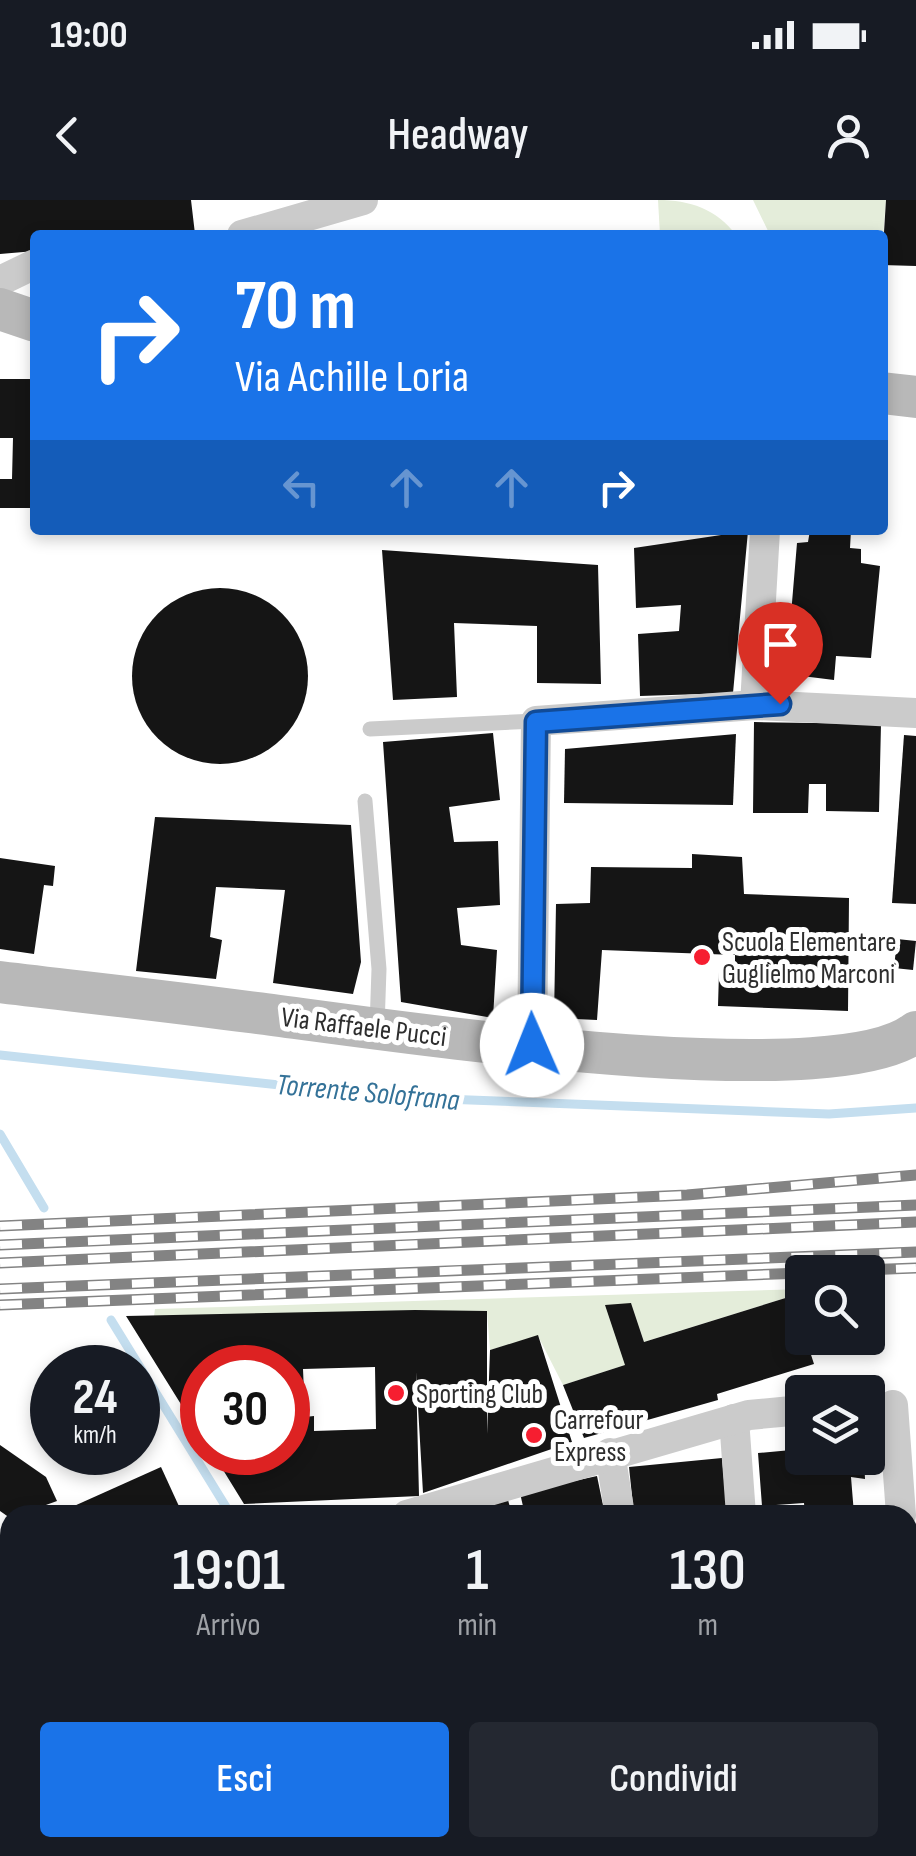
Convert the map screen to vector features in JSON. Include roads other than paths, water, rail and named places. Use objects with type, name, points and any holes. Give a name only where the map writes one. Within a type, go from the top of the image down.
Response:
[{"type":"main road","points":[[0,309],[30,320]]},
{"type":"main road","name":"Via Raffaele Pucci","points":[[0,982],[532,1045],[743,1061],[853,1056],[911,1036]]},
{"type":"street","points":[[259,230],[363,200]]},
{"type":"street","points":[[0,281],[30,266]]},
{"type":"street","points":[[756,705],[765,535]]},
{"type":"street","points":[[532,1045],[536,722],[756,705],[916,713]]},
{"type":"street","points":[[892,1405],[901,1505]]},
{"type":"street","points":[[440,1505],[734,1419],[785,1412]]},
{"type":"street","points":[[734,1419],[740,1505]]},
{"type":"street","points":[[610,1453],[618,1505]]},
{"type":"lane","points":[[370,729],[536,722]]},
{"type":"lane","points":[[365,801],[379,968],[377,1028]]},
{"type":"waterway","name":"Torrente Solofrana","points":[[0,1055],[391,1097],[829,1114],[916,1108]]},
{"type":"waterway","points":[[0,1134],[44,1208]]},
{"type":"waterway","points":[[111,1320],[225,1505]]},
{"type":"railway","points":[[0,1226],[687,1195],[916,1175]]},
{"type":"railway","points":[[0,1245],[916,1205]]},
{"type":"railway","points":[[0,1263],[916,1222]]},
{"type":"railway","points":[[0,1289],[916,1252]]},
{"type":"railway","points":[[885,1269],[916,1268]]},
{"type":"railway","points":[[0,1305],[785,1274]]},
{"type":"place","name":"Scuola Elementare Guglielmo Marconi","points":[[702,957]]},
{"type":"place","name":"Sporting Club","points":[[396,1393]]},
{"type":"place","name":"Carrefour Express","points":[[534,1435]]}]
